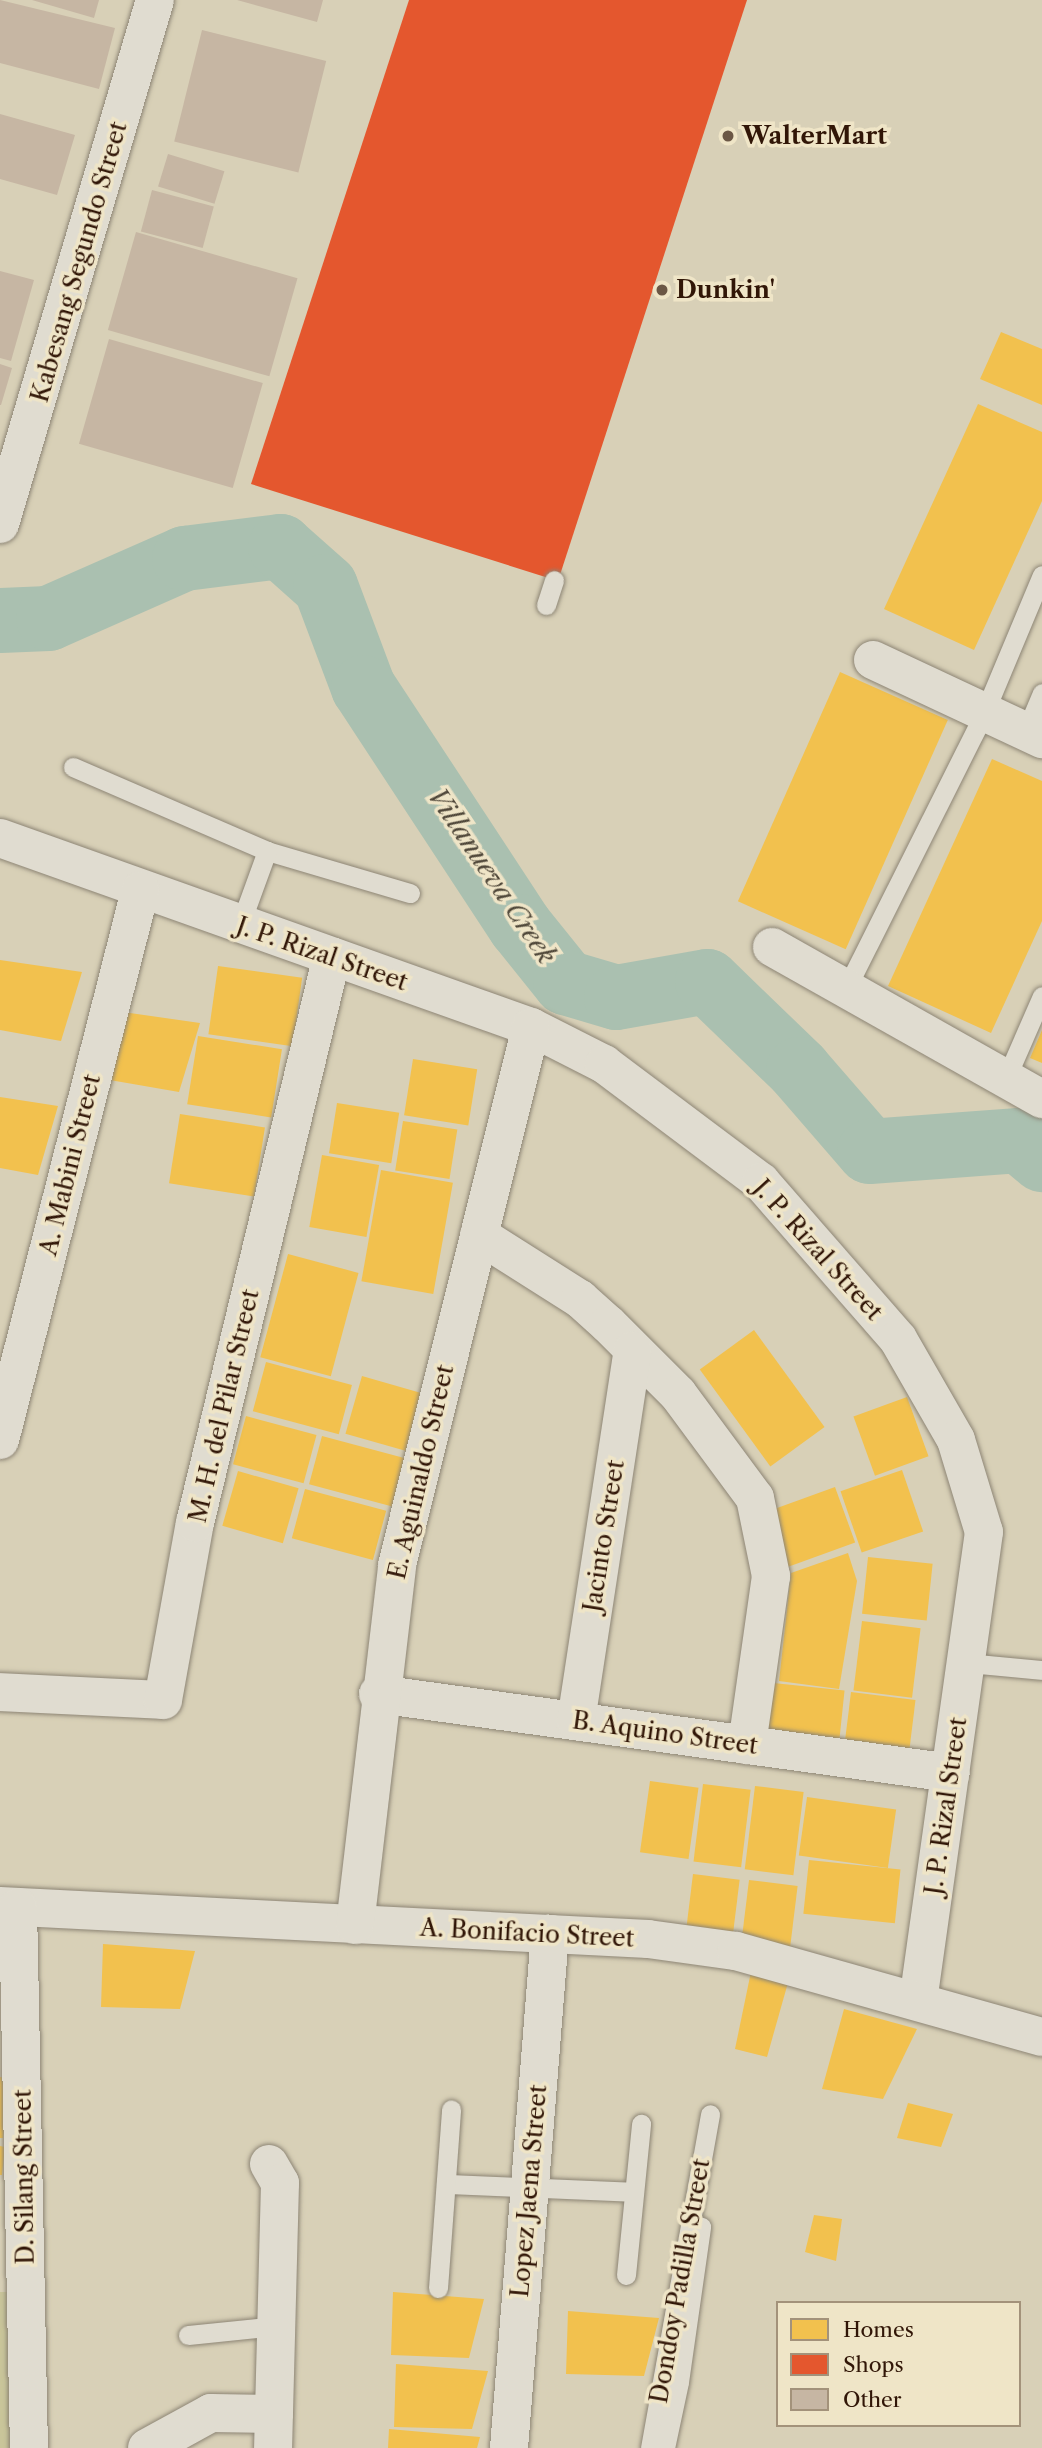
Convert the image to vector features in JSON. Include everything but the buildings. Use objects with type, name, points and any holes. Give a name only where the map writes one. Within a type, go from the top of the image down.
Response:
[{"type":"street","name":"Kabesang Segundo Street","points":[[0,524],[155,0]]},
{"type":"street","points":[[873,660],[1034,735]]},
{"type":"street","name":"J. P. Rizal Street","points":[[0,838],[140,891],[531,1027],[604,1065],[761,1182],[898,1339],[956,1440],[984,1532],[968,1663],[918,2000]]},
{"type":"street","name":"A. Mabini Street","points":[[0,1440],[140,891]]},
{"type":"street","points":[[772,947],[1007,1076],[1042,1099]]},
{"type":"street","name":"M. H. del Pilar Street","points":[[0,1692],[163,1700],[195,1523],[332,956]]},
{"type":"street","name":"E. Aguinaldo Street","points":[[355,1925],[378,1694],[397,1565],[531,1027]]},
{"type":"street","points":[[480,1235],[580,1299],[678,1394],[755,1498],[771,1576],[747,1745]]},
{"type":"street","name":"Jacinto Street","points":[[576,1721],[633,1350]]},
{"type":"street","name":"B. Aquino Street","points":[[378,1694],[951,1773]]},
{"type":"street","name":"A. Bonifacio Street","points":[[9,1906],[648,1939],[736,1951],[1042,2037]]},
{"type":"street","name":"D. Silang Street","points":[[9,1906],[29,2448]]},
{"type":"street","name":"Lopez Jaena Street","points":[[509,2448],[550,1934]]},
{"type":"street","points":[[147,2448],[211,2413],[274,2431],[280,2183],[269,2164]]},
{"type":"lane","points":[[846,989],[985,710],[1042,575]]},
{"type":"lane","points":[[545,606],[554,580]]},
{"type":"lane","points":[[1034,735],[1042,692]]},
{"type":"lane","points":[[73,767],[267,851],[410,893]]},
{"type":"lane","points":[[240,925],[267,851]]},
{"type":"lane","points":[[1007,1076],[1042,996]]},
{"type":"lane","points":[[968,1663],[1042,1670]]},
{"type":"lane","points":[[439,2288],[451,2109]]},
{"type":"lane","name":"Dondoy Padilla Street","points":[[649,2448],[710,2115],[698,2256],[664,2448]]},
{"type":"lane","points":[[626,2275],[641,2124]]},
{"type":"lane","points":[[446,2184],[634,2192]]},
{"type":"lane","points":[[188,2335],[276,2326]]},
{"type":"shaded area","points":[[0,2292],[10,2292],[10,2448],[0,2448]]},
{"type":"waterway","name":"Villanueva Creek","points":[[0,620],[48,618],[184,558],[280,546],[325,586],[363,687],[520,926],[565,982],[616,997],[707,981],[798,1069],[869,1151],[1019,1140],[1042,1159]]},
{"type":"place","name":"WalterMart","points":[[728,136]]},
{"type":"place","name":"Dunkin'","points":[[662,290]]}]
